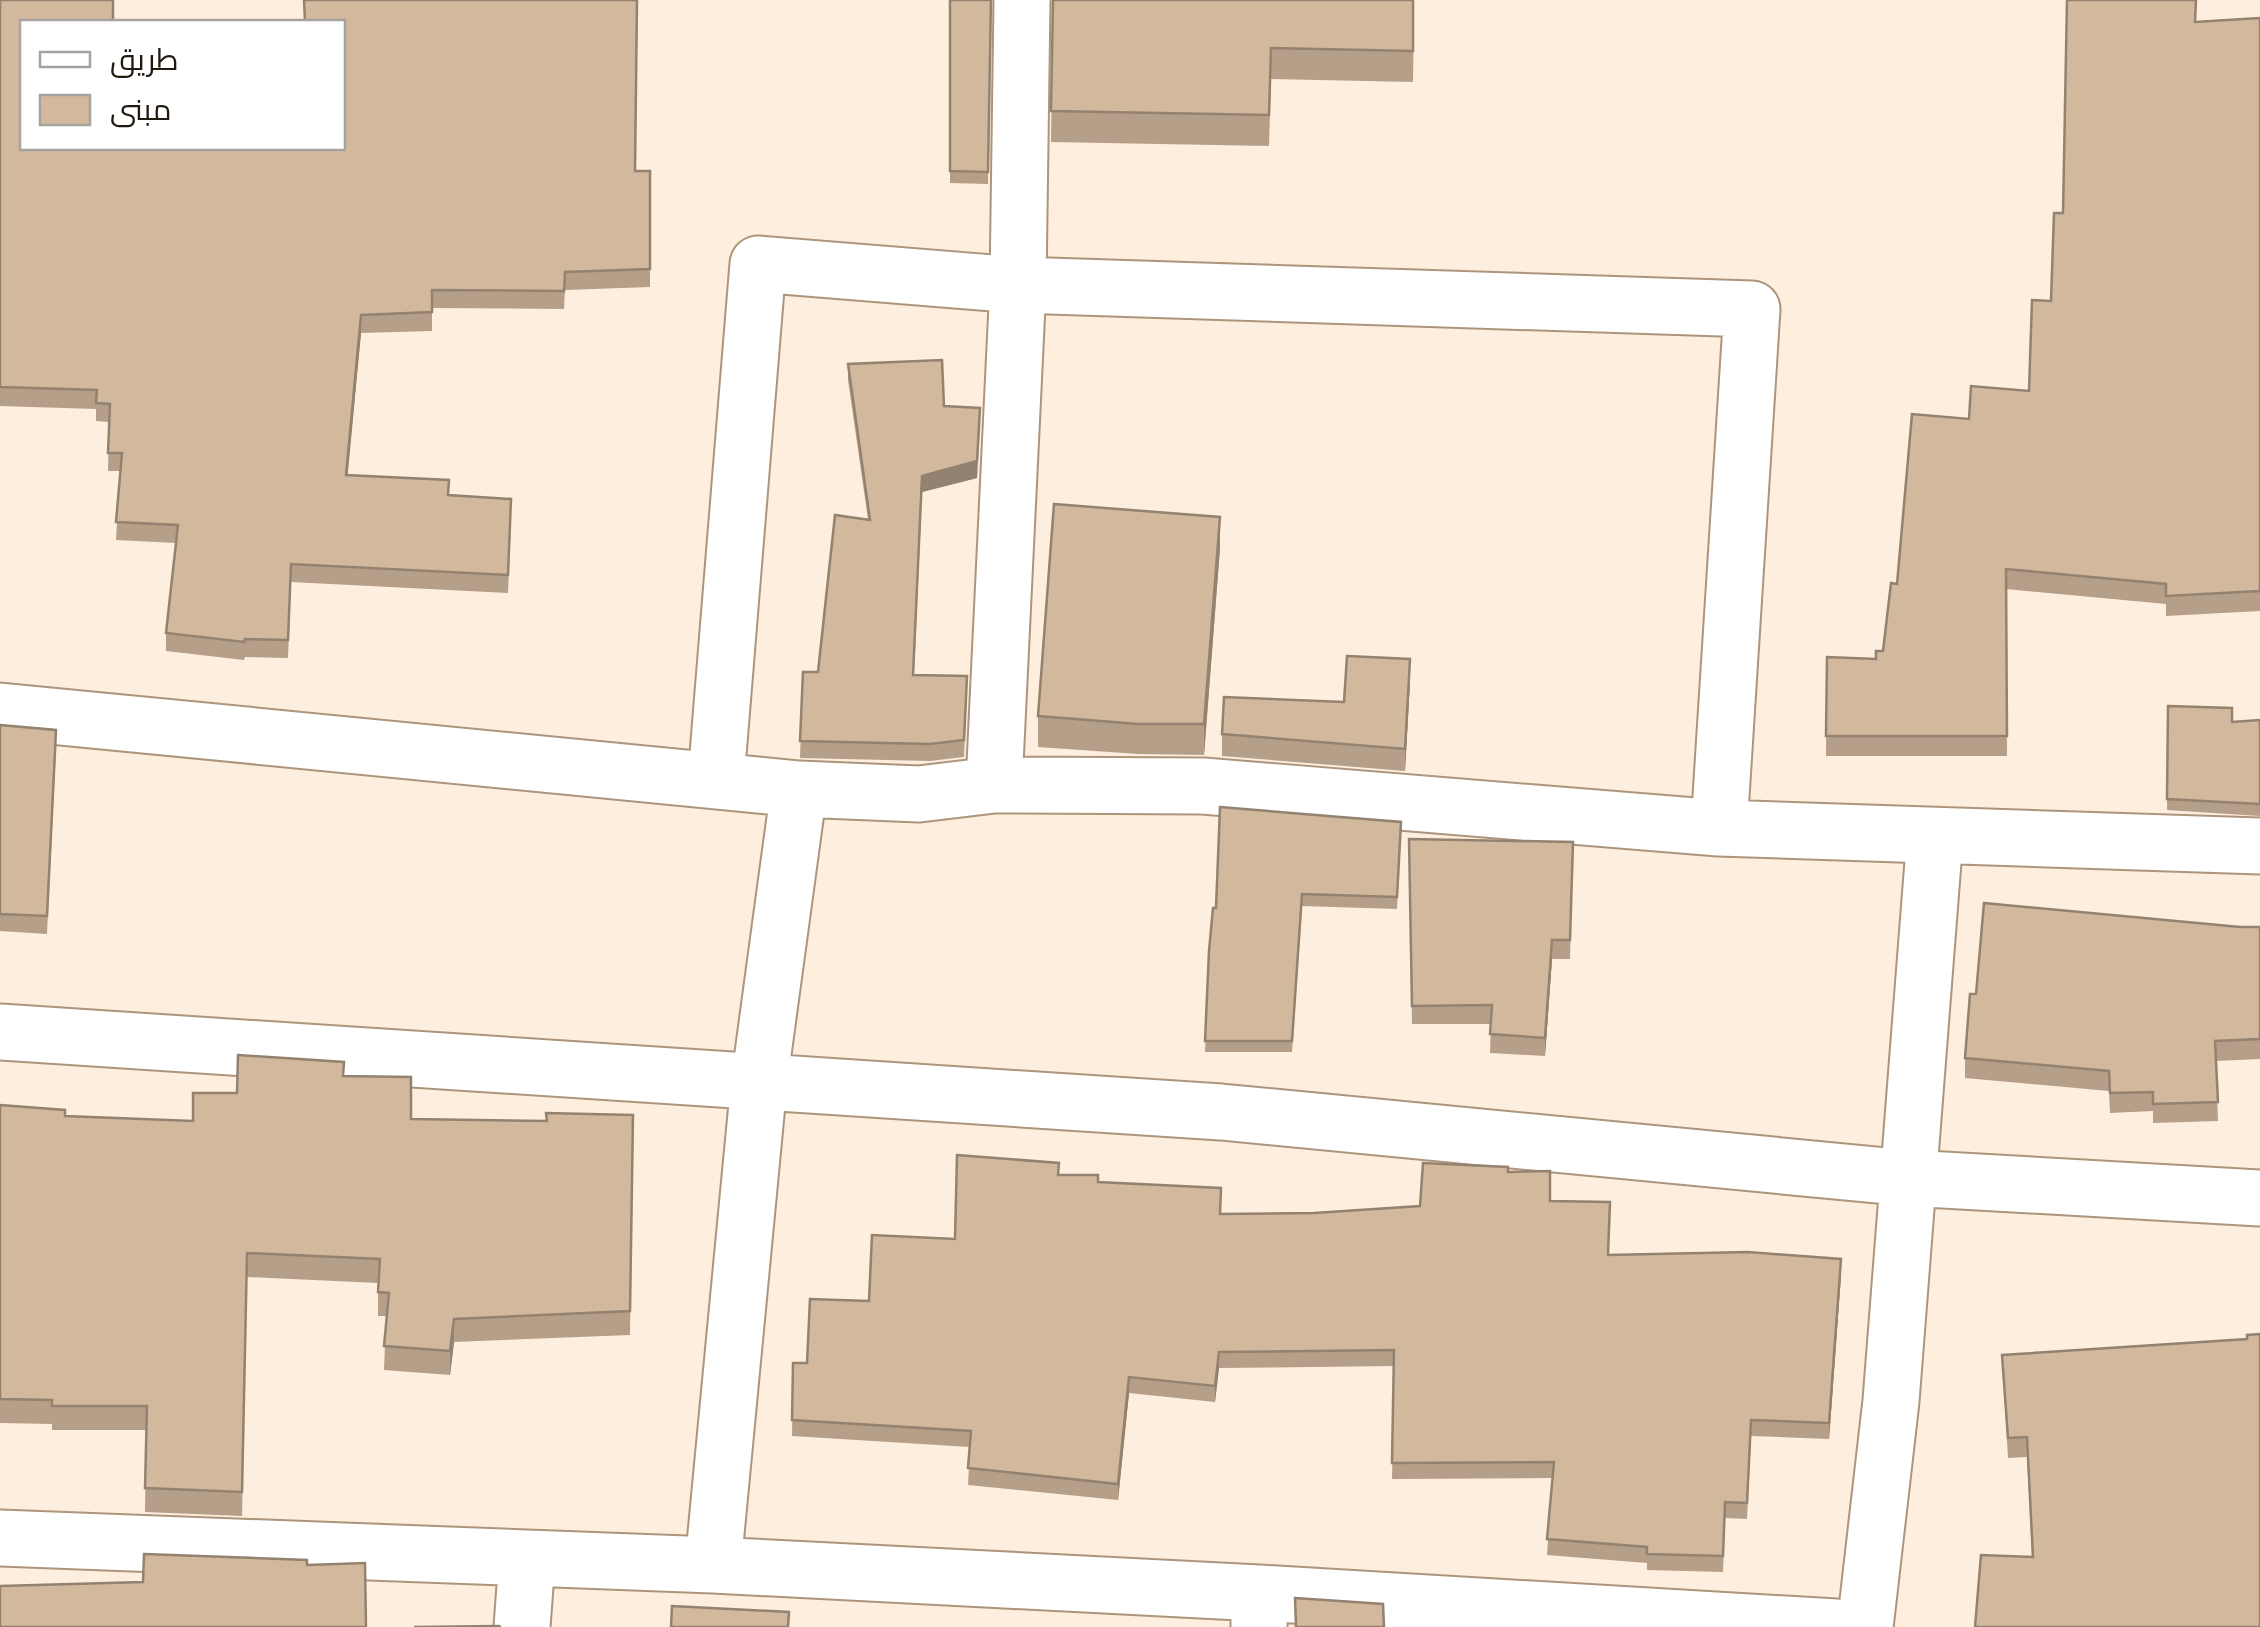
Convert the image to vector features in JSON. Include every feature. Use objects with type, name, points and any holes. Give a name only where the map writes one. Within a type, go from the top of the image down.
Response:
[{"type":"street","points":[[994,785],[1018,285],[1022,0]]},
{"type":"street","points":[[716,779],[758,264],[1018,285],[1752,309],[1719,828]]},
{"type":"street","points":[[0,711],[799,789],[920,794],[994,785],[1203,786],[1719,828],[2260,846]]},
{"type":"street","points":[[713,1564],[760,1084],[799,789]]},
{"type":"street","points":[[1865,1627],[1891,1401],[1935,836]]},
{"type":"street","points":[[0,1032],[1221,1112],[1908,1178],[2260,1198]]},
{"type":"street","points":[[0,1538],[713,1564],[1259,1610],[1836,1627]]},
{"type":"street","points":[[522,1627],[526,1559]]},
{"type":"building","points":[[0,0],[113,0],[113,20],[20,20],[20,150],[345,150],[345,20],[305,20],[304,0],[637,0],[635,171],[650,171],[650,269],[565,272],[564,291],[432,290],[432,312],[361,315],[346,475],[449,480],[448,495],[511,499],[508,575],[291,564],[288,640],[244,642],[166,633],[178,525],[116,522],[122,453],[108,453],[110,404],[96,403],[97,390],[0,387]]},
{"type":"building","points":[[950,0],[991,0],[988,172],[950,171]]},
{"type":"building","points":[[1053,0],[1413,0],[1413,51],[1271,48],[1269,115],[1051,111]]},
{"type":"building","points":[[2067,0],[2196,0],[2195,22],[2260,18],[2260,591],[2166,596],[2166,584],[2006,569],[2007,736],[1826,736],[1827,657],[1876,659],[1876,651],[1883,651],[1891,583],[1897,584],[1912,414],[1969,419],[1971,386],[2029,391],[2032,300],[2051,301],[2054,213],[2063,213]]},
{"type":"building","points":[[942,360],[944,406],[980,408],[977,461],[922,476],[913,675],[967,676],[964,740],[930,744],[800,741],[803,672],[818,672],[835,515],[870,520],[848,364]]},
{"type":"building","points":[[1054,504],[1220,517],[1204,724],[1138,724],[1038,716]]},
{"type":"building","points":[[1347,656],[1410,659],[1405,749],[1222,734],[1224,697],[1344,702]]},
{"type":"building","points":[[2168,706],[2232,708],[2232,722],[2260,720],[2260,804],[2167,799]]},
{"type":"building","points":[[0,725],[56,730],[47,916],[0,914]]},
{"type":"building","points":[[1220,807],[1401,822],[1397,897],[1302,894],[1292,1041],[1205,1041]]},
{"type":"building","points":[[1409,839],[1573,842],[1570,940],[1552,940],[1545,1038],[1490,1034],[1492,1005],[1412,1006]]},
{"type":"building","points":[[1984,903],[2260,927],[2260,1039],[2215,1041],[2218,1102],[2153,1104],[2153,1092],[2110,1093],[2109,1071],[1965,1058],[1970,994],[1976,994]]},
{"type":"building","points":[[238,1055],[344,1062],[343,1076],[411,1077],[411,1119],[547,1121],[546,1113],[633,1115],[630,1311],[454,1319],[450,1351],[384,1346],[389,1293],[378,1292],[380,1259],[247,1253],[242,1492],[145,1488],[147,1406],[52,1406],[52,1400],[0,1399],[0,1105],[65,1110],[65,1116],[193,1121],[193,1093],[237,1093]]},
{"type":"building","points":[[957,1155],[1059,1163],[1058,1175],[1098,1175],[1098,1182],[1221,1188],[1220,1214],[1420,1206],[1423,1163],[1508,1167],[1508,1172],[1550,1171],[1550,1201],[1610,1202],[1608,1255],[1748,1252],[1841,1259],[1829,1423],[1751,1420],[1747,1503],[1725,1502],[1723,1556],[1647,1554],[1647,1547],[1547,1539],[1554,1462],[1392,1463],[1394,1350],[1219,1352],[1215,1386],[1129,1377],[1118,1484],[968,1468],[971,1431],[792,1420],[793,1363],[807,1363],[810,1299],[869,1301],[872,1235],[955,1239]]},
{"type":"building","points":[[2260,1334],[2260,1627],[1975,1627],[1981,1555],[2033,1557],[2027,1437],[2008,1438],[2002,1355],[2247,1339],[2247,1335]]},
{"type":"building","points":[[144,1554],[307,1560],[307,1565],[365,1563],[366,1627],[0,1627],[0,1586],[143,1582]]},
{"type":"building","points":[[1295,1598],[1383,1604],[1384,1627],[1296,1627]]},
{"type":"building","points":[[672,1606],[789,1612],[788,1627],[671,1627]]}]
